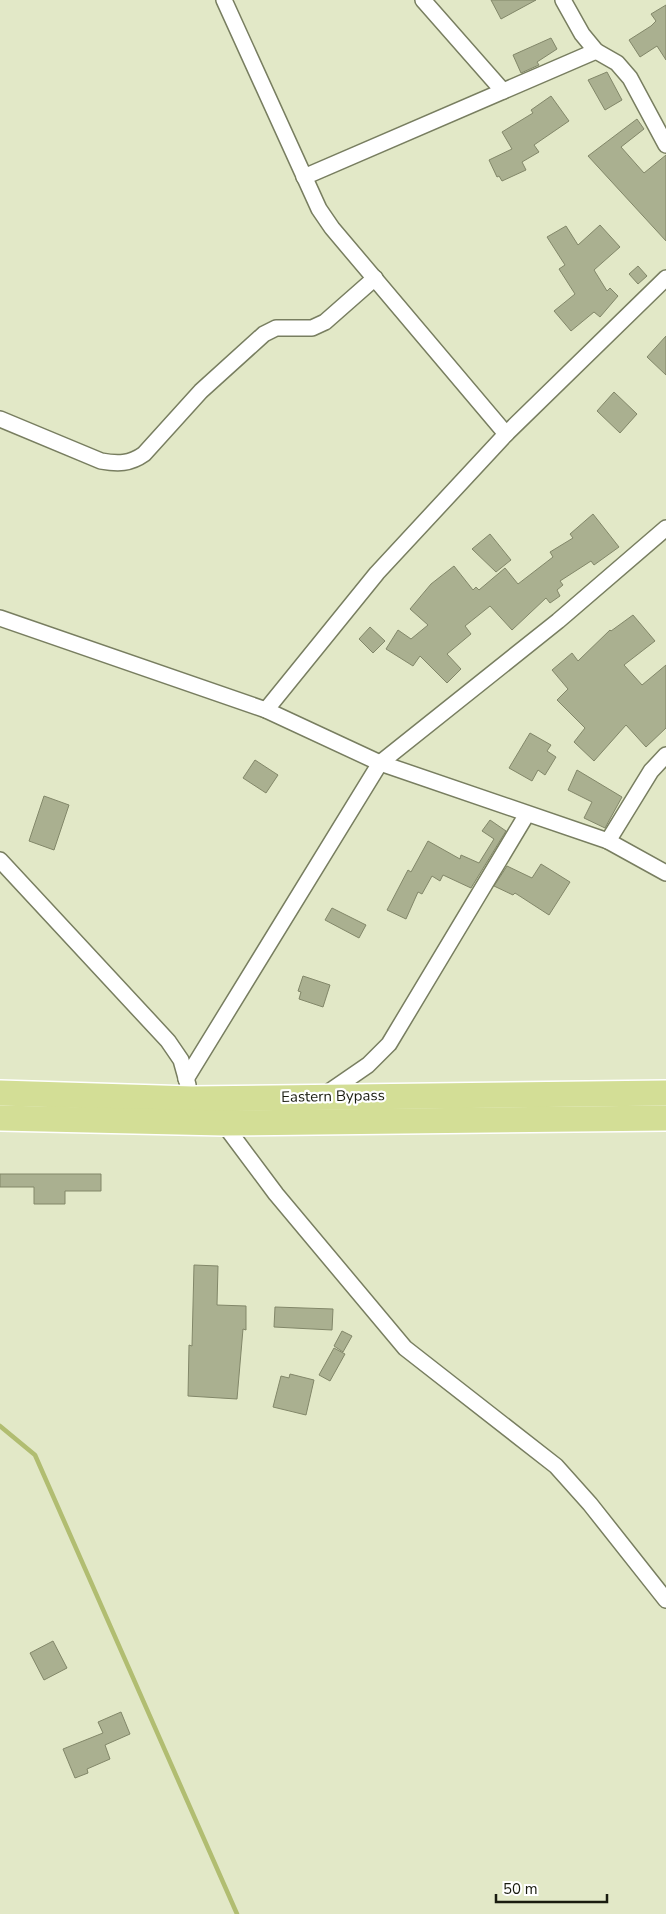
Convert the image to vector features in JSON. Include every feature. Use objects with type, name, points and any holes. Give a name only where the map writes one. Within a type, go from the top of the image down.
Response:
[{"type":"highway","name":"Eastern Bypass","points":[[0,1092],[189,1089],[323,1096],[666,1092]]},
{"type":"highway","name":"Eastern Bypass","points":[[0,1118],[223,1123],[666,1118]]},
{"type":"street","points":[[224,0],[304,178],[323,215],[506,434]]},
{"type":"street","points":[[423,0],[503,91]]},
{"type":"street","points":[[563,0],[582,34],[596,51],[616,63],[630,78],[666,145]]},
{"type":"street","points":[[304,178],[596,51]]},
{"type":"street","points":[[0,419],[101,461],[119,464],[133,462],[144,454],[201,391],[264,334],[276,328],[312,328],[325,322],[375,278]]},
{"type":"street","points":[[266,710],[377,573],[506,434],[666,278]]},
{"type":"street","points":[[189,1089],[380,763],[558,621],[666,528]]},
{"type":"street","points":[[0,618],[266,710],[380,763],[608,842],[666,873]]},
{"type":"street","points":[[608,842],[651,771],[666,754]]},
{"type":"street","points":[[323,1096],[368,1065],[389,1044],[527,814]]},
{"type":"street","points":[[0,860],[168,1041],[181,1060],[189,1089]]},
{"type":"street","points":[[223,1123],[276,1194],[405,1348],[556,1466],[590,1504],[666,1600]]},
{"type":"building","points":[[491,0],[536,0],[501,19]]},
{"type":"building","points":[[666,5],[666,60],[657,46],[640,57],[629,40],[651,26],[656,21],[651,14]]},
{"type":"building","points":[[551,38],[557,49],[537,62],[539,65],[521,73],[513,55]]},
{"type":"building","points":[[607,72],[622,100],[605,110],[588,80]]},
{"type":"building","points":[[551,96],[569,121],[534,145],[539,152],[522,162],[526,170],[502,181],[499,176],[497,177],[489,160],[512,149],[502,132],[533,113],[531,110]]},
{"type":"building","points":[[637,119],[644,129],[621,147],[644,173],[666,155],[666,241],[588,156]]},
{"type":"building","points":[[600,225],[620,247],[594,270],[607,291],[610,288],[618,296],[600,317],[594,312],[571,331],[554,311],[575,294],[559,269],[565,265],[547,237],[566,226],[578,245]]},
{"type":"building","points":[[638,266],[647,276],[638,284],[629,274]]},
{"type":"building","points":[[666,336],[666,375],[647,357]]},
{"type":"building","points":[[614,392],[637,414],[620,433],[597,411]]},
{"type":"building","points":[[593,514],[619,547],[594,565],[591,561],[560,581],[563,585],[557,590],[560,596],[550,603],[546,598],[512,630],[490,606],[465,626],[471,634],[447,654],[461,669],[447,683],[420,656],[413,666],[386,649],[398,630],[411,639],[428,625],[410,609],[431,584],[454,566],[473,590],[476,587],[479,590],[505,568],[518,584],[553,557],[550,552],[573,538],[570,534]]},
{"type":"building","points":[[490,534],[511,560],[496,572],[472,549]]},
{"type":"building","points":[[633,615],[655,641],[624,665],[642,685],[666,665],[666,728],[646,747],[626,725],[594,761],[574,742],[585,728],[557,700],[568,689],[552,670],[572,653],[578,661],[610,630]]},
{"type":"building","points":[[370,627],[385,641],[373,653],[359,639]]},
{"type":"building","points":[[530,733],[551,745],[547,751],[556,757],[545,775],[538,770],[532,781],[509,768]]},
{"type":"building","points":[[255,760],[278,775],[266,793],[243,778]]},
{"type":"building","points":[[577,770],[622,797],[605,828],[584,818],[592,802],[568,790]]},
{"type":"building","points":[[44,796],[69,805],[54,850],[29,841]]},
{"type":"building","points":[[490,820],[506,831],[471,888],[443,875],[440,881],[432,876],[422,894],[418,892],[406,919],[387,910],[408,870],[411,872],[428,841],[460,859],[461,855],[479,863],[494,839],[482,831]]},
{"type":"building","points":[[541,864],[570,882],[549,915],[515,893],[513,895],[494,886],[507,866],[532,878]]},
{"type":"building","points":[[332,908],[366,925],[359,938],[325,920]]},
{"type":"building","points":[[303,976],[330,985],[323,1007],[299,999],[301,992],[298,991]]},
{"type":"building","points":[[0,1174],[101,1174],[101,1191],[65,1191],[65,1204],[34,1204],[34,1187],[0,1187]]},
{"type":"building","points":[[194,1265],[218,1266],[217,1305],[246,1306],[246,1330],[243,1329],[237,1399],[188,1396],[189,1345],[192,1346]]},
{"type":"building","points":[[275,1307],[333,1309],[332,1330],[274,1327]]},
{"type":"building","points":[[342,1331],[352,1336],[343,1352],[334,1346]]},
{"type":"building","points":[[334,1348],[345,1354],[330,1381],[319,1375]]},
{"type":"building","points":[[290,1374],[314,1380],[306,1415],[273,1407],[281,1376],[289,1378]]},
{"type":"building","points":[[53,1641],[67,1668],[44,1680],[30,1653]]},
{"type":"building","points":[[121,1712],[130,1734],[105,1745],[110,1759],[87,1769],[88,1773],[75,1778],[63,1749],[103,1733],[98,1722]]},
{"type":"waterway","points":[[0,1426],[35,1455],[237,1914]]}]
